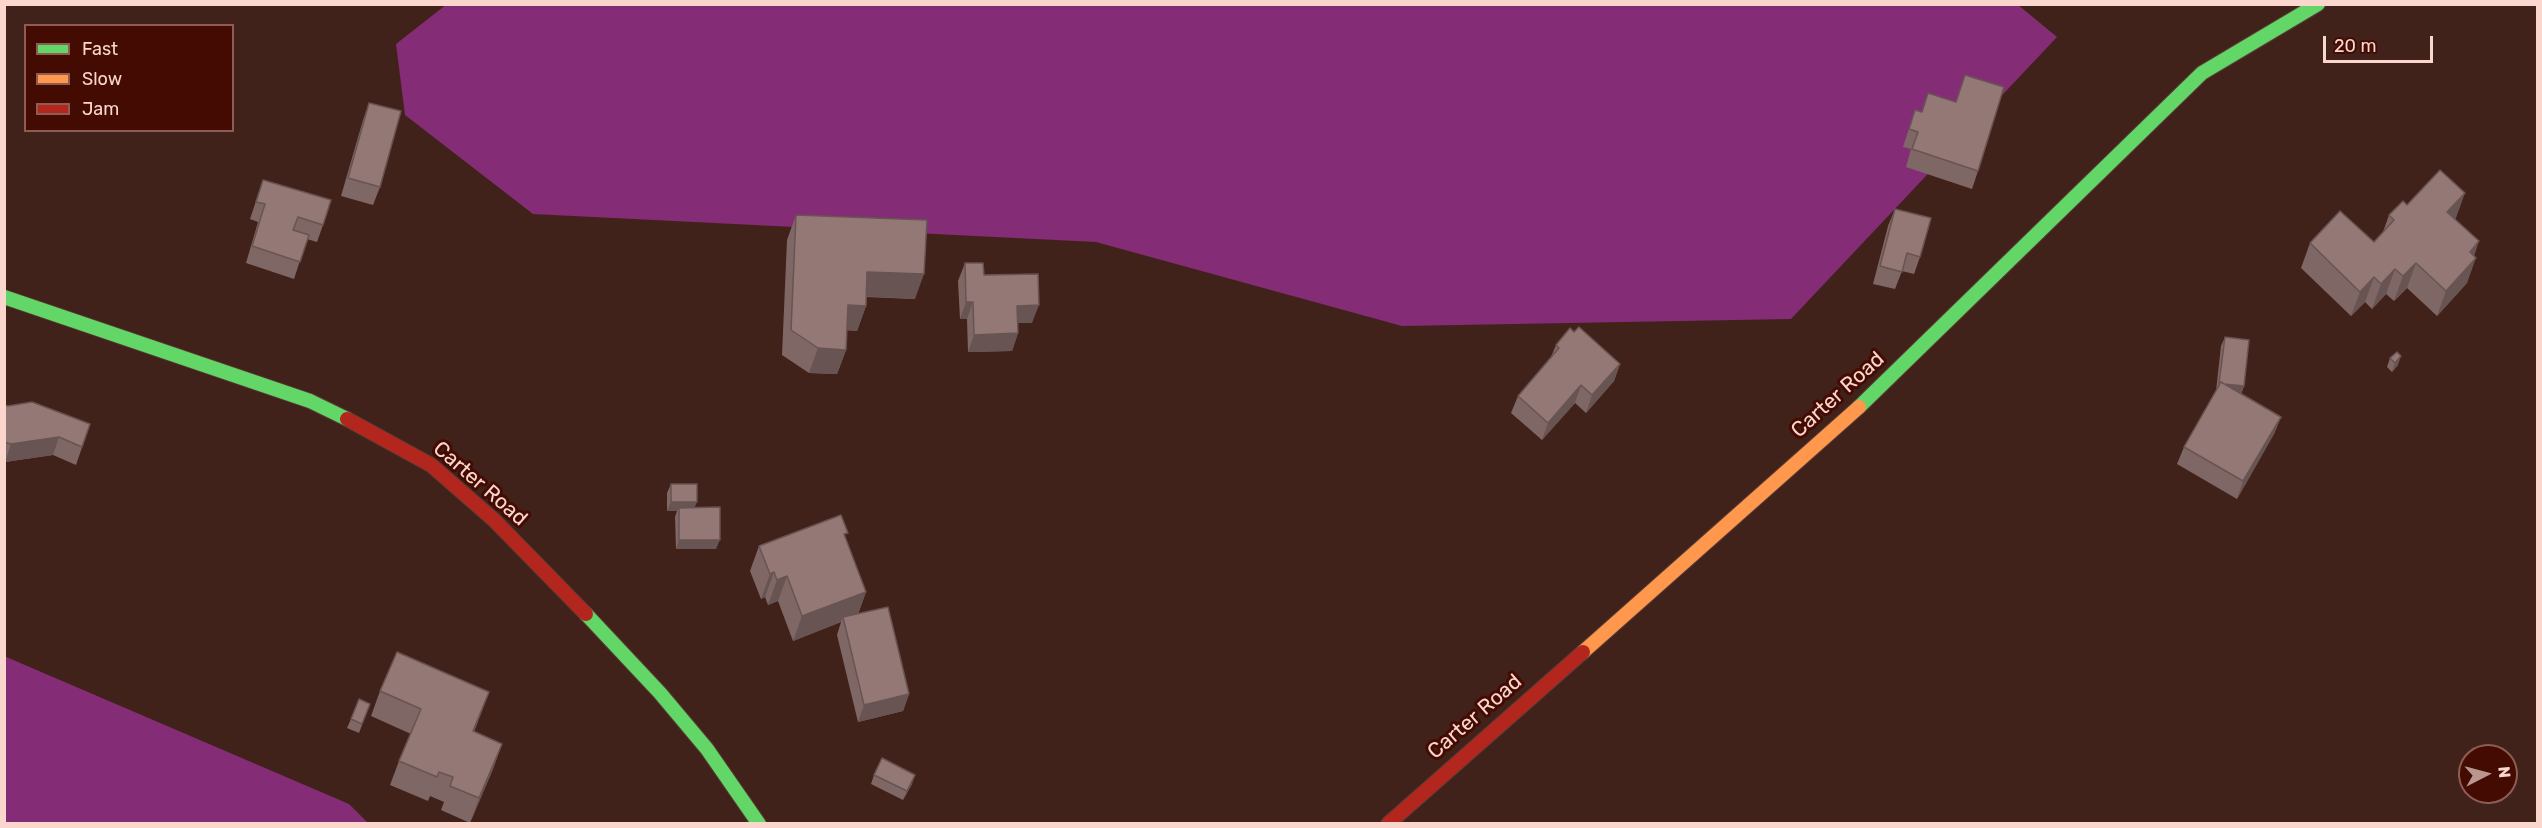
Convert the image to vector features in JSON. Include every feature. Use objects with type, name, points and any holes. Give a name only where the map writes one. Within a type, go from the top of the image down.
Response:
[{"type":"street","name":"Carter Road","points":[[1388,824],[1868,399],[2202,73],[2278,26],[2319,4]]},
{"type":"street","name":"Carter Road","points":[[4,297],[310,401],[372,429],[431,465],[494,520],[660,693],[707,749],[759,824]]},
{"type":"shaded area","points":[[447,4],[2017,4],[2057,37],[1791,319],[1402,326],[1096,242],[533,214],[405,115],[396,44]]},
{"type":"shaded area","points":[[4,656],[349,804],[368,823],[5,823]]},
{"type":"building","points":[[1965,75],[2004,87],[1978,171],[1912,149],[1918,132],[1909,129],[1915,110],[1922,112],[1928,93],[1956,102]]},
{"type":"building","points":[[369,103],[401,111],[380,187],[348,178]]},
{"type":"building","points":[[2440,170],[2465,193],[2447,212],[2479,241],[2470,252],[2476,258],[2446,291],[2416,263],[2403,276],[2395,269],[2381,284],[2374,277],[2360,292],[2310,243],[2340,211],[2374,242],[2394,220],[2389,215],[2403,201],[2407,205]]},
{"type":"building","points":[[263,180],[331,200],[323,225],[298,217],[293,230],[309,235],[300,262],[252,246],[265,204],[256,202]]},
{"type":"building","points":[[1895,209],[1931,218],[1920,257],[1907,253],[1902,272],[1880,266]]},
{"type":"building","points":[[796,215],[927,220],[924,274],[867,272],[866,306],[848,305],[846,350],[818,348],[791,330]]},
{"type":"building","points":[[965,263],[983,263],[984,275],[1038,274],[1039,305],[1017,306],[1018,333],[974,335],[973,302],[966,302]]},
{"type":"building","points":[[1579,327],[1620,364],[1592,395],[1581,385],[1548,423],[1518,396],[1559,348],[1556,345],[1570,328],[1574,332]]},
{"type":"building","points":[[2225,337],[2249,340],[2244,386],[2219,383]]},
{"type":"building","points":[[2397,352],[2401,356],[2395,363],[2390,358]]},
{"type":"building","points":[[2221,382],[2281,417],[2243,481],[2184,447]]},
{"type":"building","points":[[32,402],[90,424],[82,447],[59,437],[11,444],[4,442],[4,405]]},
{"type":"building","points":[[671,484],[697,484],[697,502],[671,502]]},
{"type":"building","points":[[720,507],[720,540],[679,540],[679,508]]},
{"type":"building","points":[[841,515],[848,533],[844,534],[866,592],[802,616],[787,576],[777,580],[774,572],[770,574],[759,546]]},
{"type":"building","points":[[888,607],[909,694],[864,705],[843,617]]},
{"type":"building","points":[[397,652],[489,692],[473,731],[502,744],[479,798],[450,786],[453,777],[439,772],[437,777],[399,761],[421,709],[380,691]]},
{"type":"building","points":[[359,699],[370,704],[362,724],[351,719]]},
{"type":"building","points":[[882,758],[915,775],[907,791],[874,775]]},
{"type":"traffic: fast","points":[[1859,407],[2202,73],[2318,4]]},
{"type":"traffic: fast","points":[[4,297],[310,401],[347,419]]},
{"type":"traffic: fast","points":[[586,614],[660,693],[707,749],[759,824]]},
{"type":"traffic: slow","points":[[1583,652],[1859,407]]},
{"type":"traffic: jam","points":[[347,419],[431,465],[494,520],[586,614]]},
{"type":"traffic: jam","points":[[1388,824],[1583,652]]}]
